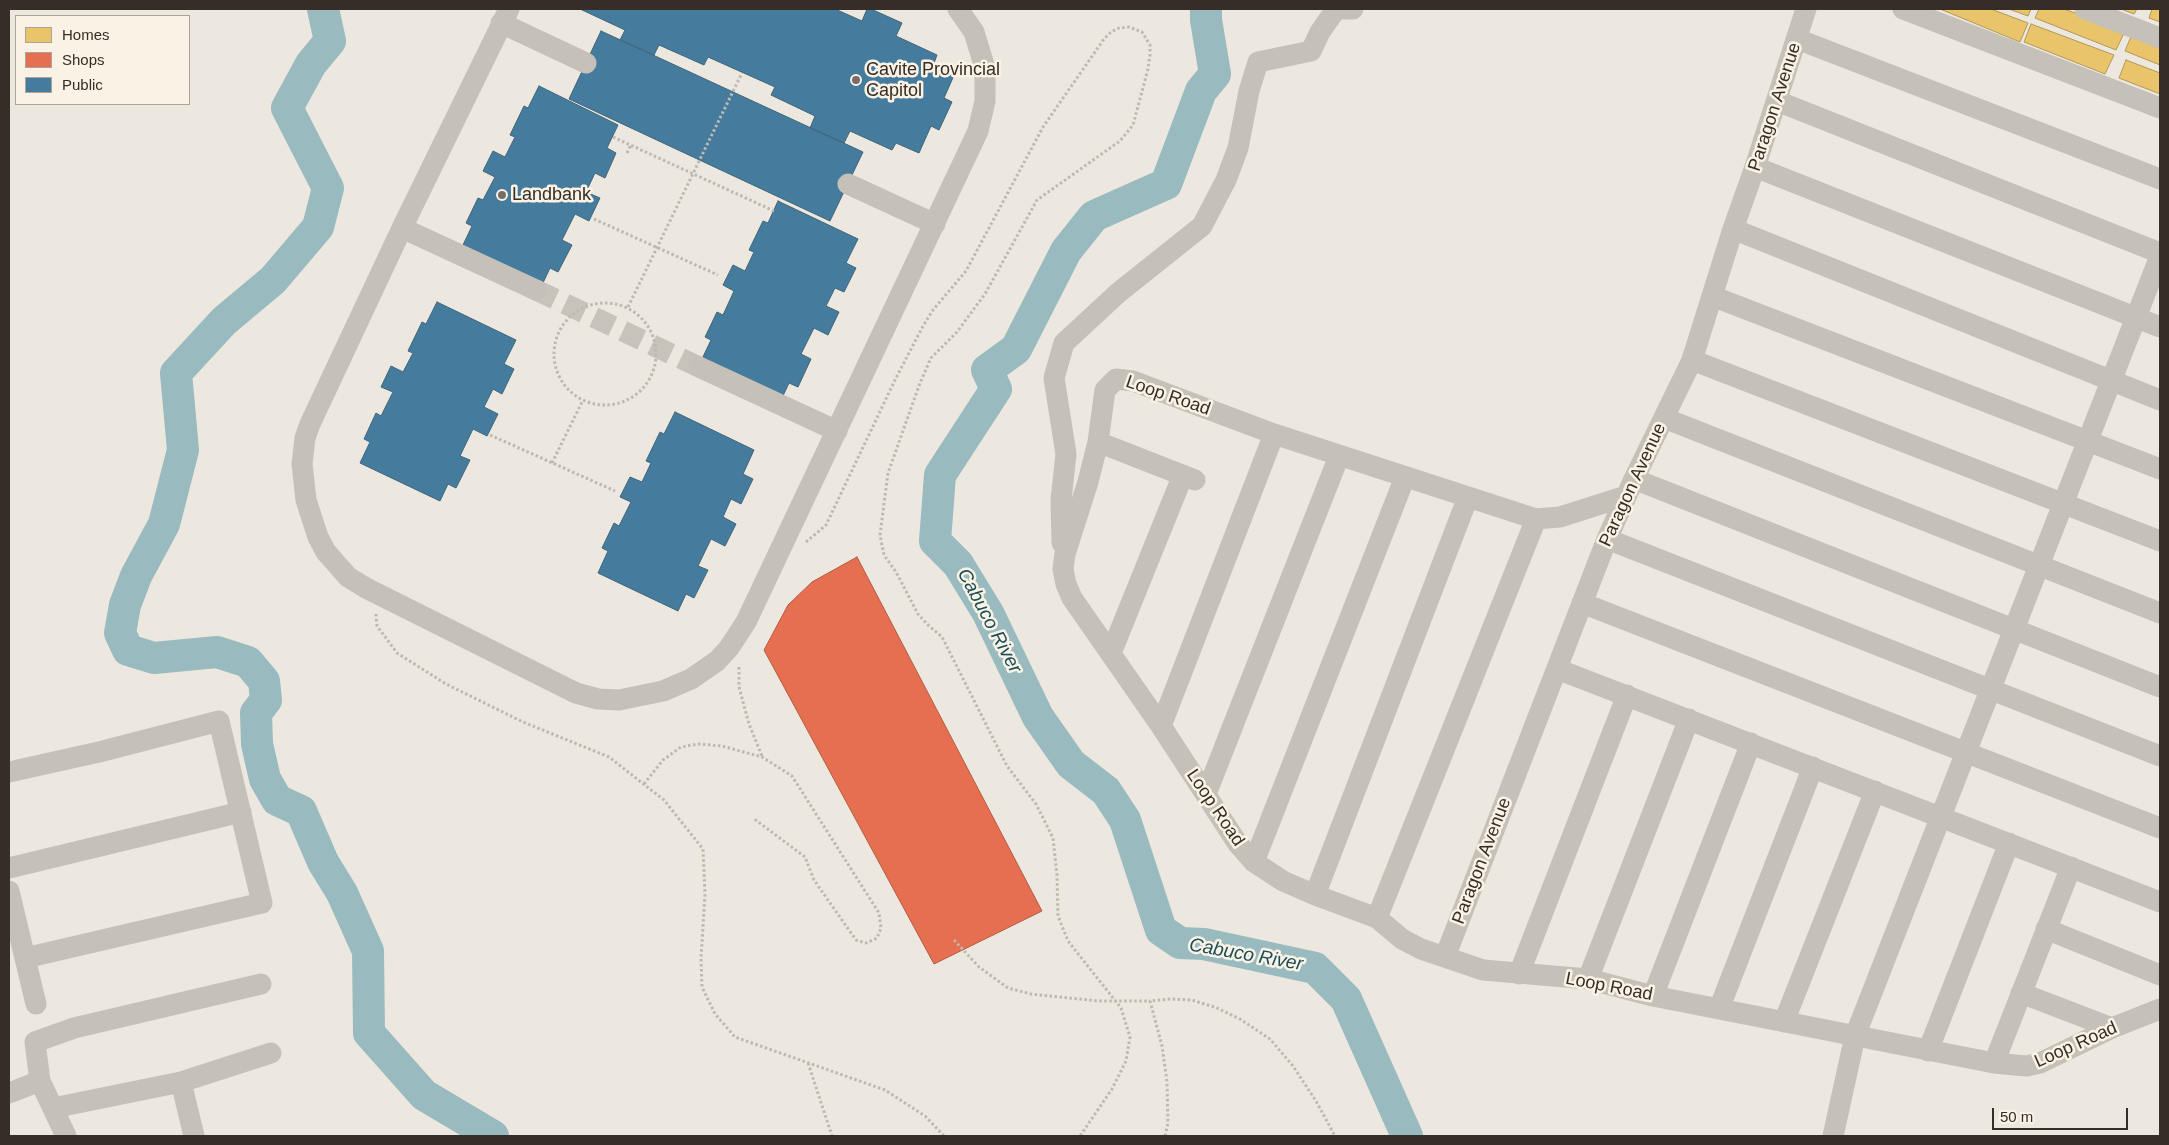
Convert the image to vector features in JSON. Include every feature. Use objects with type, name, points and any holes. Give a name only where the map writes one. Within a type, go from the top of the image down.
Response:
[{"type":"street","points":[[586,63],[505,16],[402,228],[314,416],[305,438],[302,464],[306,500],[318,537],[326,552],[348,577],[375,594],[565,688],[598,699],[634,698],[663,691],[691,679],[717,661],[739,635],[935,224],[978,132],[985,101],[985,68],[981,51],[974,32],[958,9]]},
{"type":"street","points":[[1063,569],[1061,500],[1066,454],[1054,378],[1064,343],[1118,293],[1202,226],[1226,180],[1238,148],[1249,91],[1258,62],[1311,51],[1320,32],[1336,9],[1353,9]]},
{"type":"street","name":"Paragon Avenue","points":[[1445,957],[1607,539],[1630,487],[1692,360],[1806,9]]},
{"type":"street","points":[[1903,9],[2160,108]]},
{"type":"street","points":[[2085,9],[2160,38]]},
{"type":"street","points":[[1797,39],[2160,180]]},
{"type":"street","points":[[1776,101],[2160,254],[1855,1036],[1833,1136]]},
{"type":"street","points":[[1756,167],[2160,327]]},
{"type":"street","points":[[848,184],[935,224]]},
{"type":"street","points":[[402,228],[536,290]]},
{"type":"street","points":[[1733,229],[2160,400]]},
{"type":"street","points":[[1712,296],[2160,469]]},
{"type":"street","points":[[1692,360],[2160,541]]},
{"type":"street","points":[[699,367],[837,431]]},
{"type":"street","name":"Loop Road","points":[[1630,487],[1560,517],[1536,519],[1339,456],[1121,379],[1111,382],[1106,390],[1098,442],[1088,482],[1065,554],[1063,569],[1066,584],[1072,598],[1161,726],[1238,844],[1254,862],[1275,876],[1315,895],[1377,918],[1402,939],[1445,957],[1483,970],[1588,979],[1653,996],[1784,1022],[1994,1063],[2027,1066],[2040,1063],[2112,1028],[2160,1009]]},
{"type":"street","points":[[1664,418],[2160,613]]},
{"type":"street","points":[[1161,726],[1274,434]]},
{"type":"street","points":[[1098,442],[1189,478],[1111,653]]},
{"type":"street","points":[[1206,794],[1339,456]]},
{"type":"street","points":[[1254,862],[1404,477]]},
{"type":"street","points":[[1630,487],[2014,629],[2160,687]]},
{"type":"street","points":[[1315,895],[1468,497]]},
{"type":"street","points":[[1377,918],[1536,519]]},
{"type":"street","points":[[1607,539],[2160,756]]},
{"type":"street","points":[[1582,602],[2160,828]]},
{"type":"street","points":[[1557,669],[2160,902]]},
{"type":"street","points":[[1520,974],[1627,695]]},
{"type":"street","points":[[1588,979],[1689,720]]},
{"type":"street","points":[[9,772],[99,752],[219,721],[262,903],[24,958]]},
{"type":"street","points":[[1653,996],[1751,743]]},
{"type":"street","points":[[1719,1009],[1813,767]]},
{"type":"street","points":[[1784,1022],[1875,791]]},
{"type":"street","points":[[9,868],[241,812]]},
{"type":"street","points":[[1928,1050],[2009,843]]},
{"type":"street","points":[[1994,1063],[2071,867]]},
{"type":"street","points":[[9,891],[36,1004]]},
{"type":"street","points":[[2046,929],[2160,975]]},
{"type":"street","points":[[66,1136],[40,1081],[35,1042],[74,1028],[261,984]]},
{"type":"street","points":[[2021,993],[2112,1028]]},
{"type":"street","points":[[53,1108],[181,1082],[270,1053]]},
{"type":"street","points":[[9,1093],[40,1081]]},
{"type":"street","points":[[181,1082],[194,1136]]},
{"type":"path","points":[[798,548],[826,525],[895,380],[923,326],[933,310],[966,271],[1043,127],[1104,39],[1111,32],[1119,28],[1129,27],[1142,32],[1150,45],[1150,55],[1133,126],[1120,141],[1037,200],[985,294],[971,315],[939,349],[928,364],[888,473],[880,535],[884,555],[896,572],[918,614],[942,637],[1007,766],[1036,804],[1053,838],[1057,875],[1058,916],[1068,941],[1121,1008],[1130,1037],[1126,1061],[1112,1089],[1080,1136]]},
{"type":"path","points":[[628,307],[742,73]]},
{"type":"path","points":[[612,136],[774,211]]},
{"type":"path","points":[[627,153],[631,145]]},
{"type":"path","points":[[594,219],[718,275]]},
{"type":"path","points":[[612,302],[628,307],[642,318],[652,333],[657,350],[655,368],[647,384],[635,396],[619,404],[601,405],[582,400],[570,392],[560,379],[554,364],[553,347],[558,332],[567,318],[580,308],[596,303],[612,302]]},
{"type":"path","points":[[552,463],[582,400]]},
{"type":"path","points":[[490,435],[615,492]]},
{"type":"path","points":[[375,594],[377,626],[397,652],[446,684],[523,722],[609,756],[664,800],[703,849],[705,894],[701,959],[702,987],[715,1014],[735,1037],[885,1090],[925,1116],[944,1136]]},
{"type":"path","points":[[739,635],[739,687],[748,724],[762,757]]},
{"type":"path","points":[[644,784],[662,760],[681,747],[698,744],[722,746],[762,757],[792,776],[879,913],[881,928],[877,938],[866,943],[856,940],[814,880],[804,857],[753,818]]},
{"type":"path","points":[[954,940],[979,967],[1008,988],[1031,994],[1115,1001],[1192,1000],[1217,1008],[1240,1019],[1270,1038],[1316,1101],[1334,1136]]},
{"type":"path","points":[[1150,1001],[1162,1046],[1167,1082],[1168,1122],[1165,1136]]},
{"type":"path","points":[[808,1063],[832,1136]]},
{"type":"building: Homes","points":[[1940,9],[1991,9],[2028,23],[2020,42]]},
{"type":"building: Homes","points":[[2009,9],[2031,9],[2028,16]]},
{"type":"building: Homes","points":[[2039,9],[2064,9],[2125,31],[2116,50],[2035,18]]},
{"type":"building: Homes","points":[[2121,9],[2137,9],[2134,14]]},
{"type":"building: Homes","points":[[2152,9],[2160,9],[2160,22],[2149,18]]},
{"type":"building: Homes","points":[[2031,24],[2114,55],[2105,74],[2024,42]]},
{"type":"building: Homes","points":[[2132,34],[2160,44],[2160,65],[2125,51]]},
{"type":"building: Homes","points":[[2126,60],[2160,73],[2160,94],[2119,78]]},
{"type":"building: Shops","points":[[857,557],[1042,911],[934,964],[764,650],[788,605],[812,582]]},
{"type":"building: Public","name":"Cavite Provincial Capitol","points":[[580,9],[835,9],[862,21],[867,9],[871,9],[902,23],[896,36],[937,55],[934,63],[955,73],[944,98],[952,102],[939,130],[931,126],[919,153],[896,143],[892,150],[850,131],[844,143],[810,128],[815,116],[771,95],[775,87],[708,57],[704,65],[659,45],[654,55],[620,40],[625,30]]},
{"type":"building: Public","points":[[601,31],[863,152],[830,221],[569,99]]},
{"type":"building: Public","points":[[539,86],[618,125],[607,148],[616,153],[605,178],[595,173],[586,192],[600,198],[589,221],[575,214],[562,240],[572,245],[558,272],[550,268],[542,285],[462,247],[472,226],[466,223],[478,198],[483,200],[495,177],[483,171],[493,151],[505,157],[515,137],[510,135],[524,106],[528,108]]},
{"type":"building: Public","points":[[778,201],[858,239],[846,263],[856,268],[844,292],[835,288],[826,306],[839,312],[828,335],[814,328],[801,354],[811,359],[798,387],[789,383],[781,400],[701,361],[711,340],[705,337],[717,312],[723,315],[734,291],[723,285],[733,265],[745,271],[754,252],[749,250],[763,221],[768,223]]},
{"type":"building: Public","points":[[437,302],[516,340],[504,364],[514,369],[502,394],[493,389],[484,407],[498,414],[487,436],[473,429],[460,456],[470,460],[456,488],[448,484],[440,501],[360,463],[370,442],[364,439],[376,413],[381,416],[393,392],[381,387],[391,366],[403,372],[413,353],[408,351],[422,322],[426,324]]},
{"type":"building: Public","points":[[675,412],[754,450],[743,474],[753,479],[741,504],[731,499],[723,517],[736,524],[725,546],[711,539],[698,566],[708,570],[694,598],[686,594],[678,611],[598,573],[608,551],[602,548],[614,523],[619,526],[631,502],[620,497],[630,477],[642,482],[651,463],[646,461],[660,432],[664,434]]},
{"type":"waterway","points":[[323,9],[330,41],[311,64],[287,108],[328,188],[318,227],[273,280],[224,321],[176,373],[183,450],[164,524],[136,576],[125,605],[120,633],[128,650],[154,658],[217,652],[248,662],[264,681],[266,700],[256,713],[257,744],[265,779],[277,800],[301,811],[323,862],[342,893],[368,951],[369,1033],[424,1095],[493,1136]]},
{"type":"waterway","name":"Cabuco River","points":[[1206,9],[1206,20],[1215,74],[1201,91],[1166,184],[1094,216],[1066,251],[1016,349],[987,370],[996,389],[940,475],[935,541],[958,564],[988,613],[1038,717],[1071,764],[1106,791],[1125,820],[1161,930],[1180,943],[1204,944],[1315,968],[1346,999],[1407,1136]]},
{"type":"tunnel","points":[[536,290],[699,367]]},
{"type":"place","name":"Cavite Provincial Capitol","points":[[856,80]]},
{"type":"place","name":"Landbank","points":[[502,195]]}]
